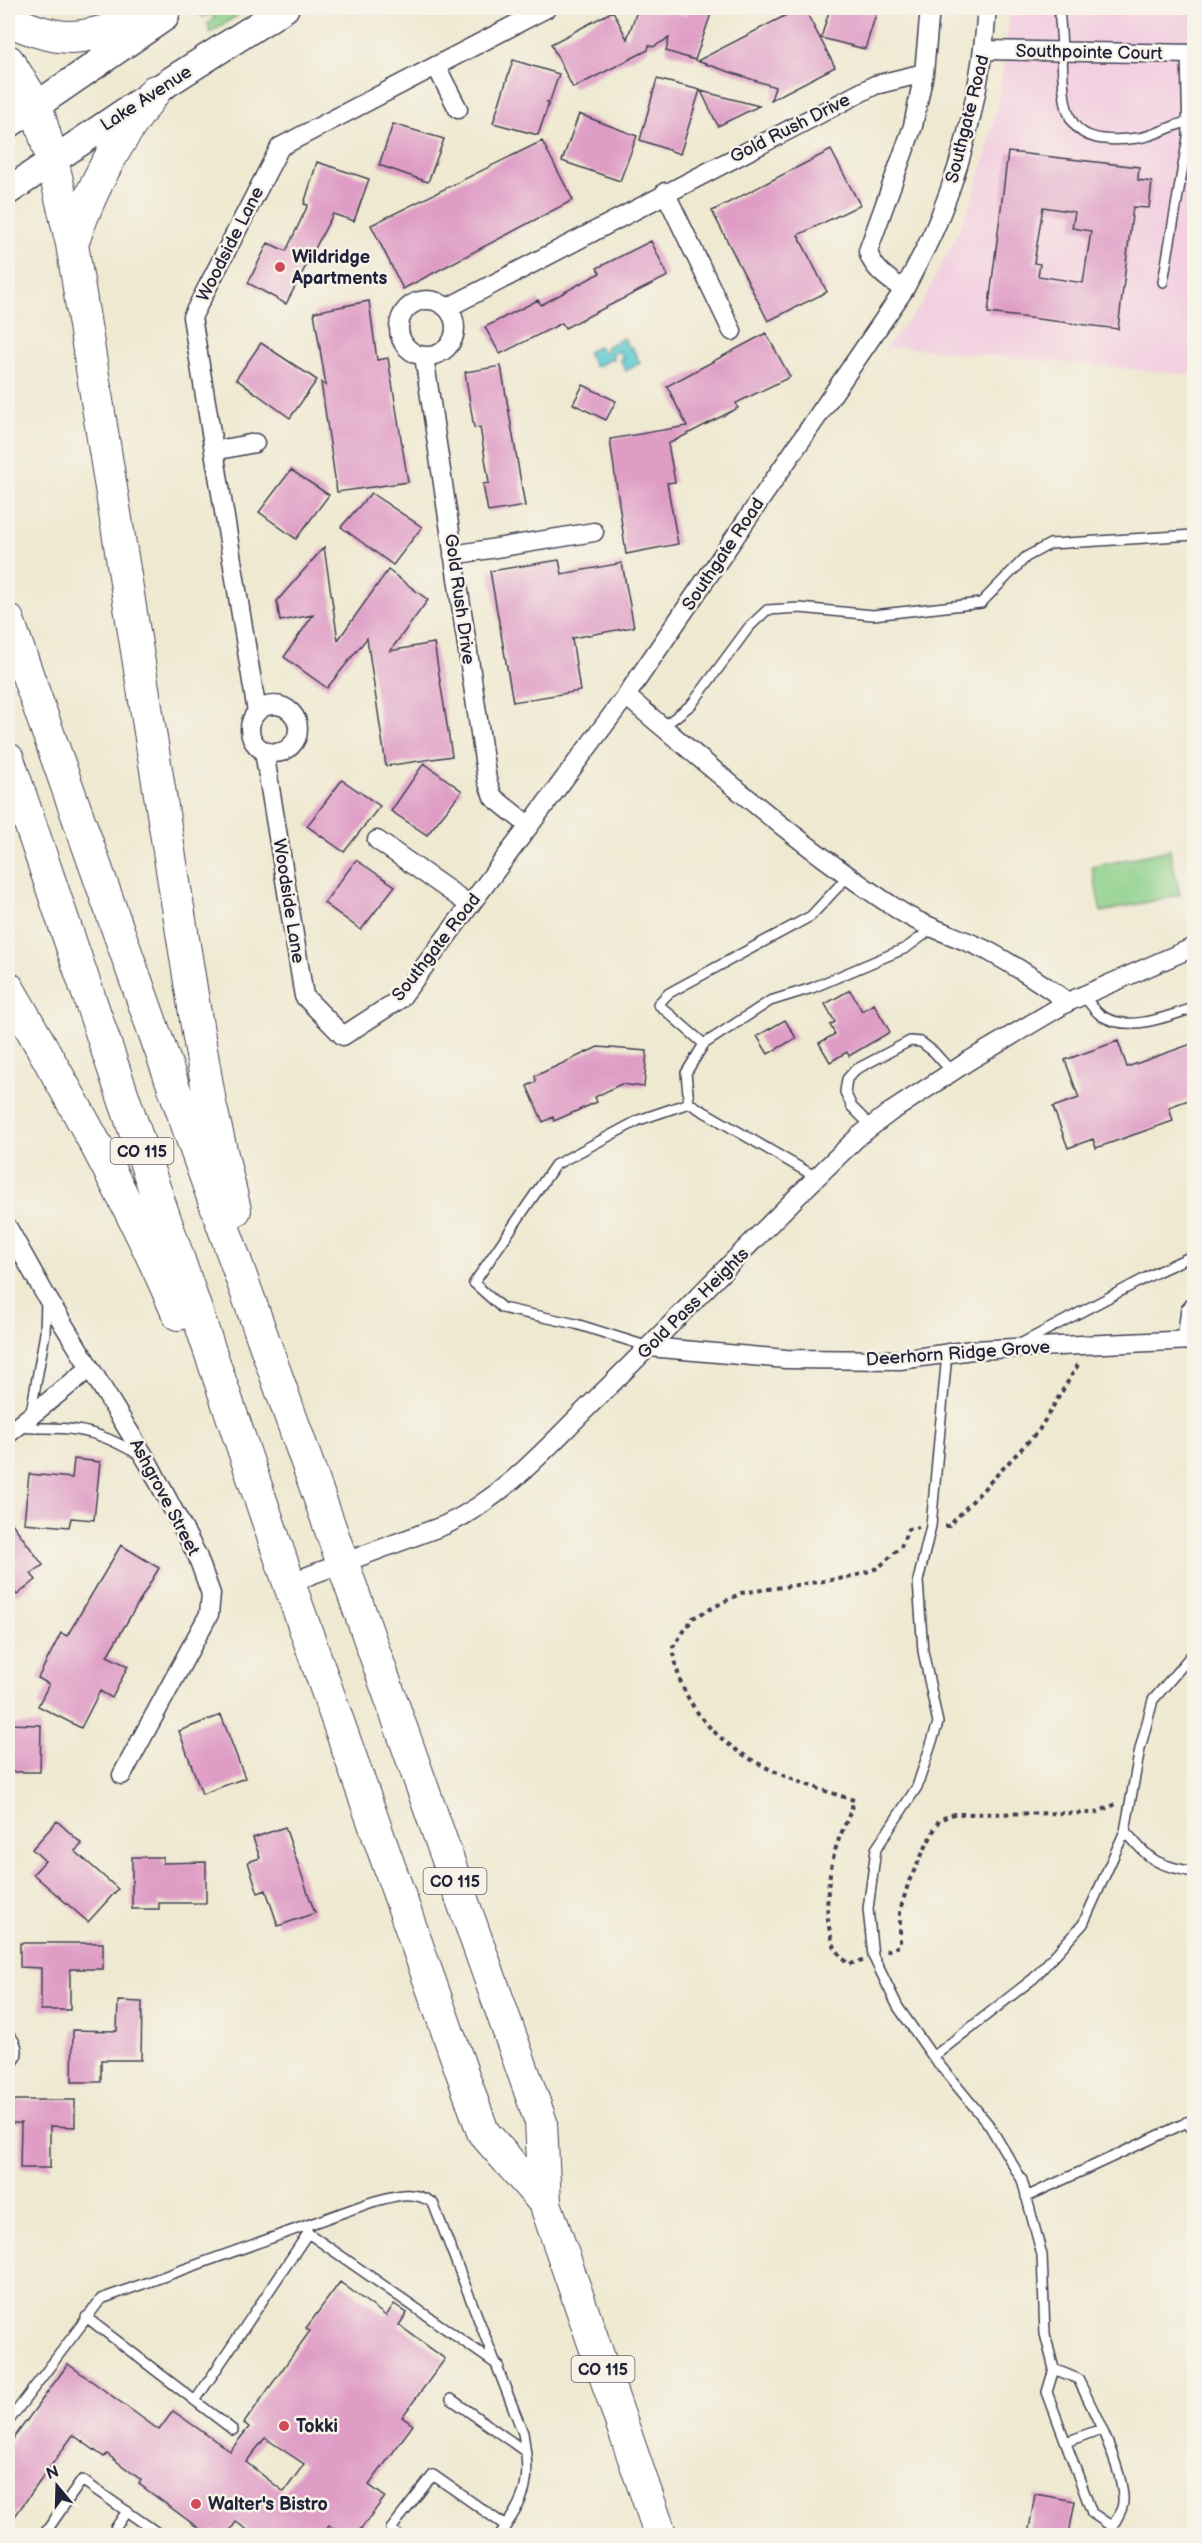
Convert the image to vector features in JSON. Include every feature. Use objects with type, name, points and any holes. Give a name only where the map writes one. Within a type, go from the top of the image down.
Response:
[{"type":"highway","points":[[8,20],[47,34],[71,37],[99,32],[165,8]]},
{"type":"highway","points":[[8,61],[36,105],[72,244],[207,1084],[226,1174],[279,1386]]},
{"type":"highway","points":[[72,244],[101,171],[119,140],[155,91]]},
{"type":"highway","name":"CO 115","points":[[8,620],[541,2122],[545,2203],[662,2533]]},
{"type":"highway","name":"CO 115","points":[[8,759],[275,1543],[483,2133],[545,2203]]},
{"type":"highway","points":[[8,988],[105,1163],[163,1279],[275,1543]]},
{"type":"main road","points":[[8,125],[177,8]]},
{"type":"main road","name":"Lake Avenue","points":[[8,191],[155,91],[285,8]]},
{"type":"street","name":"Woodside Lane","points":[[257,712],[192,318],[280,147],[547,8]]},
{"type":"street","points":[[904,290],[878,270],[871,261],[868,251],[906,150],[924,73],[930,8]]},
{"type":"street","name":"Southgate Road","points":[[343,1036],[400,999],[626,696],[904,290],[939,219],[959,164],[984,50],[987,8]]},
{"type":"street","name":"Southpointe Court","points":[[984,50],[1190,53]]},
{"type":"street","points":[[436,66],[458,109]]},
{"type":"street","name":"Gold Rush Drive","points":[[447,308],[665,192],[875,85],[924,73]]},
{"type":"street","points":[[665,192],[732,331]]},
{"type":"street","points":[[431,301],[447,308],[455,325],[451,343],[440,353],[424,356],[415,353],[404,344],[399,329],[401,320],[410,307],[418,302],[431,301]]},
{"type":"street","name":"Gold Rush Drive","points":[[424,356],[487,780],[493,797],[528,825]]},
{"type":"street","points":[[214,451],[255,443]]},
{"type":"street","points":[[453,555],[594,532]]},
{"type":"street","points":[[626,696],[782,828],[898,910],[932,928],[987,951],[1076,999]]},
{"type":"street","points":[[271,705],[289,709],[298,724],[297,739],[288,749],[281,752],[264,751],[251,737],[252,720],[257,712],[271,705]]},
{"type":"street","name":"Woodside Lane","points":[[264,751],[304,996],[343,1036]]},
{"type":"street","points":[[377,840],[470,905]]},
{"type":"street","name":"Gold Pass Heights","points":[[289,1583],[448,1523],[491,1497],[520,1473],[649,1347],[816,1178],[872,1126],[952,1072],[1076,999],[1194,947]]},
{"type":"street","name":"Ashgrove Street","points":[[8,1228],[46,1296],[145,1457],[197,1555],[211,1594],[212,1604],[209,1614],[122,1775]]},
{"type":"street","name":"Deerhorn Ridge Grove","points":[[649,1347],[786,1359],[900,1360],[1012,1348],[1188,1340]]},
{"type":"street","points":[[18,1425],[90,1368]]},
{"type":"lane","points":[[1059,8],[1065,111],[1073,124],[1087,136],[1107,139],[1137,138],[1156,134],[1191,121]]},
{"type":"lane","points":[[1163,282],[1191,121],[1190,53]]},
{"type":"lane","points":[[663,727],[692,704],[749,627],[767,610],[800,608],[873,615],[981,603],[1026,557],[1050,544],[1194,536]]},
{"type":"lane","points":[[704,1044],[658,1004],[669,993],[811,916],[849,875]]},
{"type":"lane","points":[[689,1103],[686,1073],[704,1044],[770,1001],[812,988],[906,948],[932,928]]},
{"type":"lane","points":[[1076,999],[1102,1016],[1126,1025],[1158,1019],[1194,1008]]},
{"type":"lane","points":[[872,1126],[852,1107],[845,1092],[847,1079],[855,1070],[910,1041],[921,1042],[928,1047],[952,1072]]},
{"type":"lane","points":[[649,1347],[576,1324],[502,1308],[474,1282],[555,1165],[639,1120],[689,1103],[816,1178]]},
{"type":"lane","points":[[1012,1348],[1194,1255]]},
{"type":"lane","points":[[46,1296],[45,1332],[18,1425],[90,1432],[108,1438],[145,1457]]},
{"type":"lane","points":[[1188,1340],[1186,1310],[1194,1300]]},
{"type":"lane","points":[[947,1354],[931,1526],[918,1581],[923,1651],[938,1724],[917,1787],[876,1849],[868,1910],[873,1956],[898,2007],[933,2057],[989,2125],[1022,2180],[1042,2255],[1045,2334],[1054,2369],[1047,2392],[1092,2513],[1110,2531],[1124,2504],[1122,2484],[1101,2428],[1078,2379],[1054,2369]]},
{"type":"lane","points":[[933,2057],[1034,1978],[1083,1924],[1125,1831],[1140,1749],[1153,1700],[1194,1652]]},
{"type":"lane","points":[[1125,1831],[1142,1851],[1163,1867],[1194,1872]]},
{"type":"lane","points":[[8,2034],[16,2044],[18,2051],[13,2064],[8,2068]]},
{"type":"lane","points":[[1026,2197],[1190,2121],[1194,2131]]},
{"type":"lane","points":[[8,2422],[101,2300],[307,2229],[372,2202],[406,2194],[421,2196],[433,2203],[499,2366],[523,2433],[527,2487],[519,2508],[499,2535]]},
{"type":"lane","points":[[307,2229],[499,2366]]},
{"type":"lane","points":[[195,2400],[307,2229]]},
{"type":"lane","points":[[86,2317],[233,2430]]},
{"type":"lane","points":[[451,2399],[526,2452]]},
{"type":"lane","points":[[1066,2442],[1101,2428]]},
{"type":"lane","points":[[399,2535],[391,2529],[433,2475],[506,2526]]},
{"type":"lane","points":[[42,2535],[81,2480],[162,2535]]},
{"type":"lane","points":[[110,2535],[127,2511]]},
{"type":"path","points":[[1090,1344],[1039,1430],[949,1526],[908,1529],[901,1547],[878,1568],[852,1577],[741,1593],[693,1618],[673,1647],[681,1683],[697,1710],[725,1745],[790,1781],[854,1800],[849,1820],[839,1839],[829,1880],[829,1919],[834,1945],[848,1964],[858,1964],[900,1946],[900,1911],[909,1881],[939,1820],[954,1814],[1095,1813],[1132,1798]]},
{"type":"shaded area","points":[[1011,8],[1194,8],[1194,375],[901,347],[884,349],[921,305],[970,204],[985,159],[997,107]]},
{"type":"green space","points":[[207,8],[249,8],[210,33],[208,24],[215,17],[210,14],[203,17],[198,13]]},
{"type":"green space","points":[[1170,850],[1180,895],[1101,912],[1092,867]]},
{"type":"water","points":[[624,338],[629,348],[632,347],[640,363],[626,371],[619,351],[612,355],[613,358],[595,367],[587,352],[599,346],[602,352],[607,350],[605,347]]},
{"type":"building","points":[[638,8],[664,8],[686,15],[689,8],[712,11],[695,60],[666,51],[669,38],[653,47],[649,45],[648,50],[573,88],[551,44],[613,11],[627,39]]},
{"type":"building","points":[[804,8],[835,67],[771,100],[775,87],[697,61]]},
{"type":"building","points":[[830,8],[878,8],[865,49],[821,38]]},
{"type":"building","points":[[513,60],[559,74],[550,101],[547,102],[549,103],[538,135],[493,123]]},
{"type":"building","points":[[657,79],[700,90],[680,154],[640,140]]},
{"type":"building","points":[[701,91],[759,106],[718,126]]},
{"type":"building","points":[[579,114],[637,136],[620,181],[562,161]]},
{"type":"building","points":[[393,124],[444,139],[428,182],[379,165]]},
{"type":"building","points":[[542,141],[573,200],[403,289],[371,225]]},
{"type":"building","points":[[831,150],[860,205],[798,235],[827,292],[768,321],[712,211]]},
{"type":"building","points":[[1008,152],[1139,167],[1138,180],[1152,182],[1149,208],[1133,207],[1118,329],[988,313]],"holes":[[[1043,207],[1075,212],[1072,228],[1091,231],[1083,283],[1038,276],[1040,264],[1034,263]]]},
{"type":"building","points":[[317,162],[369,179],[354,221],[333,214],[286,304],[248,283],[268,243],[286,251],[308,205],[304,204]]},
{"type":"building","points":[[651,241],[668,276],[565,328],[562,323],[500,354],[485,327],[538,300],[541,305],[600,273],[597,268]]},
{"type":"building","points":[[369,301],[377,360],[388,358],[408,482],[337,492],[321,382],[326,386],[314,312]]},
{"type":"building","points":[[766,333],[790,377],[736,403],[738,408],[668,444],[675,482],[667,483],[678,544],[626,554],[610,439],[687,426],[667,386]]},
{"type":"building","points":[[261,343],[317,380],[290,418],[236,379]]},
{"type":"building","points":[[501,366],[525,506],[488,512],[483,484],[489,483],[480,427],[474,428],[465,372]]},
{"type":"building","points":[[583,385],[616,401],[606,420],[573,404]]},
{"type":"building","points":[[291,470],[329,495],[296,539],[259,512]]},
{"type":"building","points":[[371,493],[422,527],[393,565],[341,527]]},
{"type":"building","points":[[324,547],[338,640],[388,570],[428,600],[390,651],[434,643],[452,756],[386,766],[367,638],[327,688],[284,657],[313,615],[280,621],[277,601]]},
{"type":"building","points":[[559,560],[562,574],[622,563],[634,627],[572,638],[580,691],[513,702],[490,571]]},
{"type":"building","points":[[424,763],[462,791],[427,835],[391,811]]},
{"type":"building","points":[[342,780],[380,806],[344,852],[307,826]]},
{"type":"building","points":[[356,860],[395,886],[361,930],[324,903]]},
{"type":"building","points":[[850,990],[862,1011],[874,1004],[890,1032],[849,1056],[847,1052],[830,1062],[819,1043],[835,1034],[830,1025],[835,1022],[825,1004]]},
{"type":"building","points":[[785,1020],[796,1038],[768,1054],[757,1036]]},
{"type":"building","points":[[1118,1041],[1127,1067],[1194,1043],[1194,1098],[1169,1107],[1173,1121],[1096,1148],[1093,1139],[1068,1148],[1053,1107],[1079,1098],[1065,1060]]},
{"type":"building","points":[[598,1047],[647,1051],[644,1087],[621,1084],[595,1097],[597,1102],[554,1121],[553,1117],[543,1122],[527,1086],[536,1082],[535,1076]]},
{"type":"building","points":[[74,1459],[100,1462],[94,1520],[71,1518],[69,1527],[24,1523],[29,1474],[72,1478]]},
{"type":"building","points":[[8,1518],[43,1565],[31,1574],[36,1580],[17,1595],[8,1583]]},
{"type":"building","points":[[121,1545],[159,1568],[107,1656],[128,1666],[112,1698],[100,1691],[81,1728],[38,1706],[49,1684],[38,1678],[61,1633],[67,1636]]},
{"type":"building","points":[[221,1715],[245,1778],[202,1794],[179,1731]]},
{"type":"building","points":[[8,1724],[41,1725],[40,1772],[8,1772]]},
{"type":"building","points":[[57,1821],[82,1844],[75,1851],[118,1889],[88,1922],[33,1874],[45,1861],[32,1849]]},
{"type":"building","points":[[285,1827],[315,1913],[278,1926],[266,1890],[258,1893],[248,1862],[260,1858],[253,1838]]},
{"type":"building","points":[[132,1857],[163,1857],[163,1863],[206,1862],[206,1903],[159,1903],[159,1909],[132,1909]]},
{"type":"building","points":[[20,1943],[103,1943],[103,1969],[70,1969],[70,2010],[41,2010],[41,1968],[20,1967]]},
{"type":"building","points":[[118,2001],[142,2002],[141,2060],[101,2060],[101,2082],[72,2082],[73,2030],[117,2031]]},
{"type":"building","points":[[8,2100],[75,2100],[75,2127],[50,2126],[50,2168],[20,2168],[21,2123],[8,2123]]},
{"type":"building","points":[[340,2282],[386,2316],[394,2304],[407,2313],[399,2325],[445,2359],[402,2417],[413,2425],[369,2485],[385,2497],[356,2535],[343,2535],[329,2525],[321,2535],[255,2535],[236,2522],[227,2535],[213,2531],[208,2535],[139,2484],[141,2480],[107,2454],[104,2457],[73,2435],[8,2526],[8,2446],[68,2364],[159,2430],[173,2411],[230,2451],[249,2427],[244,2423],[310,2331],[306,2328]],"holes":[[[265,2438],[304,2464],[284,2492],[246,2462]]]},
{"type":"building","points":[[1035,2494],[1075,2501],[1069,2535],[1028,2535]]},
{"type":"place","name":"Wildridge Apartments","points":[[280,267]]},
{"type":"place","name":"Tokki","points":[[284,2426]]},
{"type":"place","name":"Walter's Bistro","points":[[196,2504]]}]
